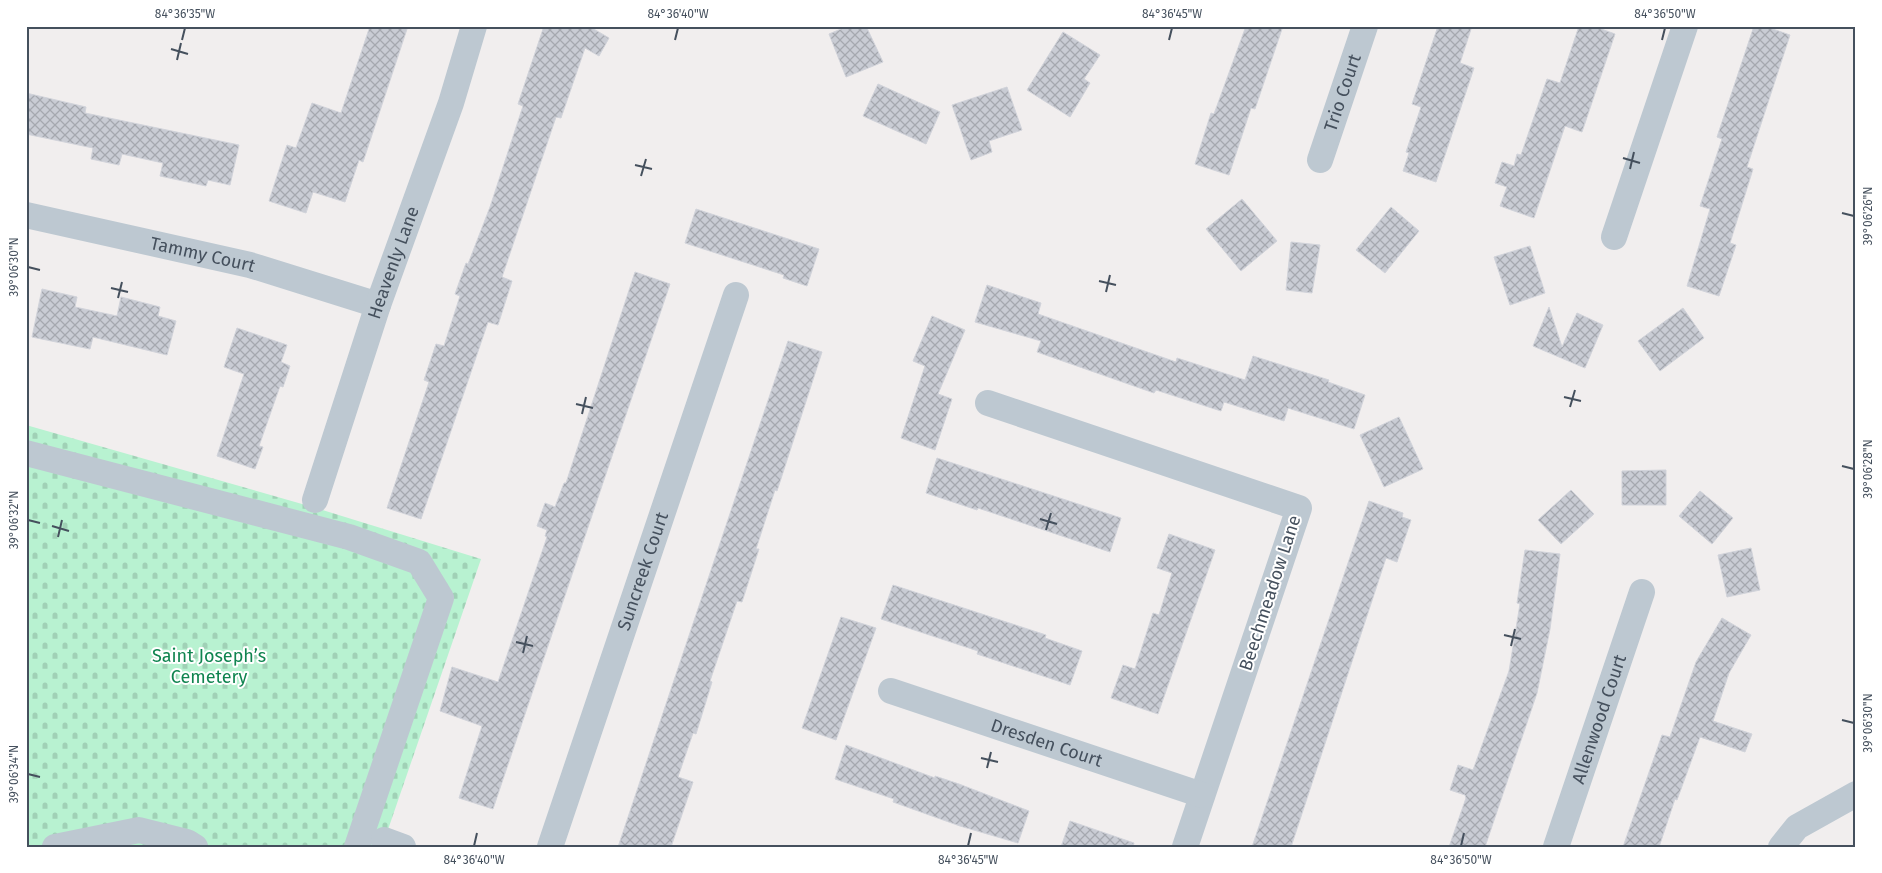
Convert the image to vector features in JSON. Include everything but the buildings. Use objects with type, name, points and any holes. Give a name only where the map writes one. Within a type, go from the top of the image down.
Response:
[{"type":"street","name":"Heavenly Lane","points":[[315,500],[378,305],[451,103],[474,26]]},
{"type":"street","name":"Trio Court","points":[[1320,160],[1365,26]]},
{"type":"street","points":[[1614,238],[1685,26]]},
{"type":"street","name":"Tammy Court","points":[[26,215],[250,265],[378,305]]},
{"type":"street","name":"Suncreek Court","points":[[550,847],[736,295]]},
{"type":"street","name":"Beechmeadow Lane","points":[[988,403],[1299,508],[1185,847]]},
{"type":"street","points":[[26,453],[349,537],[419,562],[441,598],[357,847]]},
{"type":"street","name":"Allenwood Court","points":[[1556,847],[1642,592]]},
{"type":"street","name":"Dresden Court","points":[[891,691],[1202,795]]},
{"type":"street","points":[[1781,847],[1797,827],[1856,794]]},
{"type":"street","points":[[55,847],[139,830],[187,842],[195,847]]},
{"type":"green space","name":"Saint Joseph’s Cemetery","points":[[26,425],[316,508],[481,559],[382,847],[26,847]]}]
